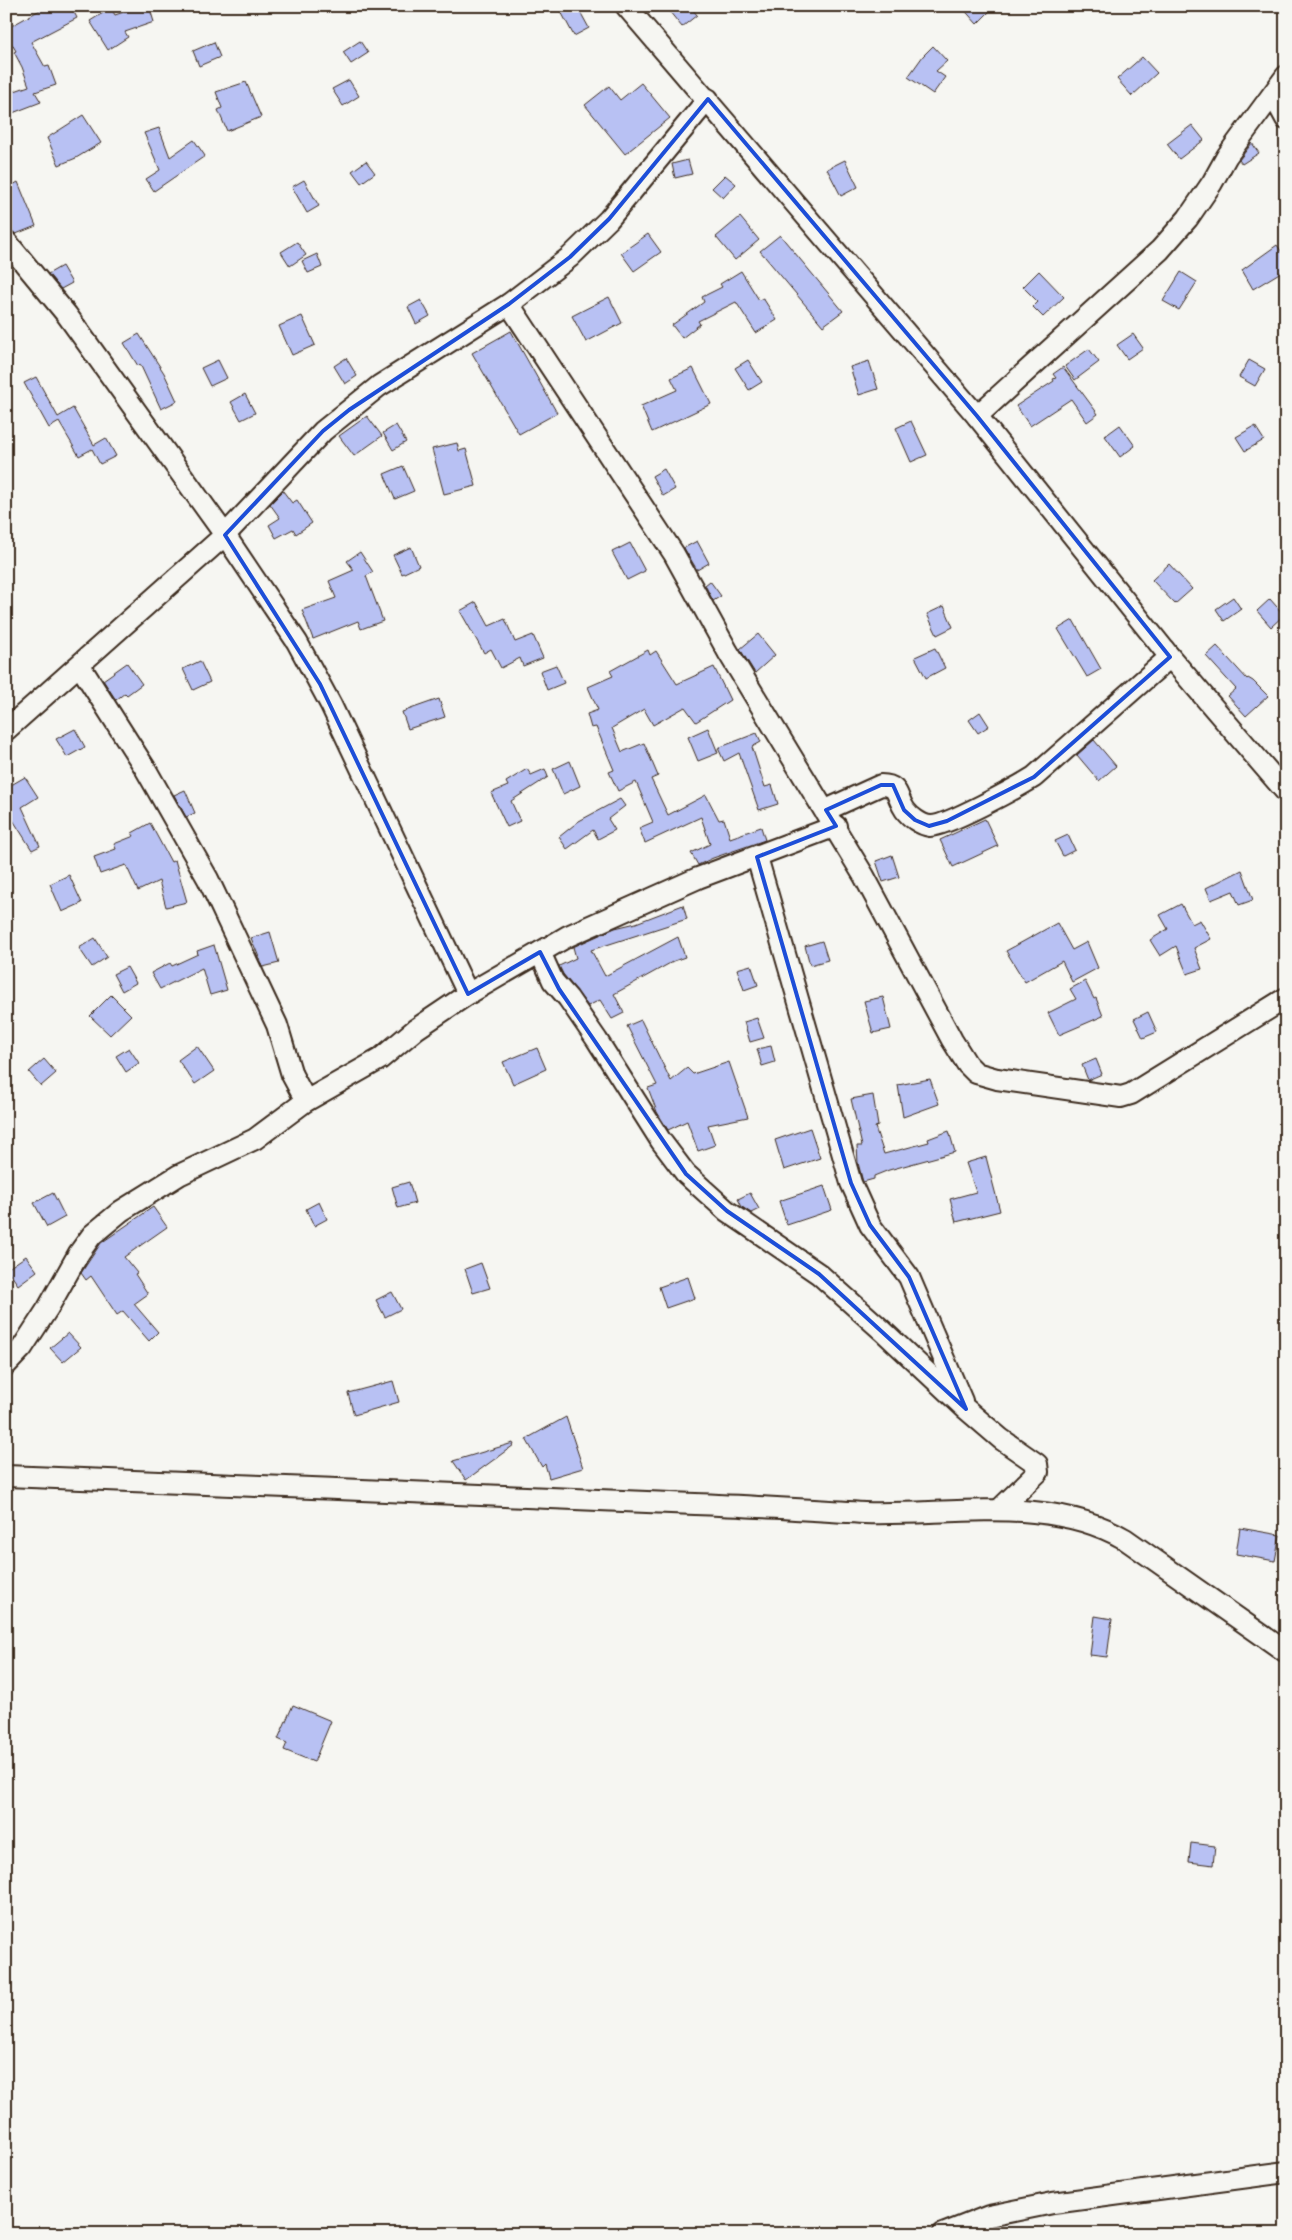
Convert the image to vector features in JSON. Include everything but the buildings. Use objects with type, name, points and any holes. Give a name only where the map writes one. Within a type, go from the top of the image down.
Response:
[{"type":"street","points":[[626,6],[708,99],[838,255],[977,416],[1170,657],[1286,792]]},
{"type":"street","points":[[977,416],[1160,250],[1188,218],[1212,183],[1226,156],[1286,76]]},
{"type":"street","points":[[1273,95],[1286,119]]},
{"type":"street","points":[[6,730],[225,535],[322,431],[379,386],[510,304],[570,256],[609,219],[708,99]]},
{"type":"street","points":[[6,241],[67,315],[225,535],[297,642],[320,684],[468,994]]},
{"type":"street","points":[[510,304],[674,554],[742,675],[831,818],[952,1040],[966,1064],[976,1073],[997,1079],[1121,1097],[1131,1094],[1286,998]]},
{"type":"street","points":[[6,1365],[22,1348],[43,1316],[78,1253],[92,1235],[121,1211],[179,1175],[255,1139],[306,1101],[380,1059],[416,1029],[468,994],[568,936],[698,878],[757,857],[831,818],[881,785],[890,785],[894,788],[904,810],[915,820],[928,826],[947,821],[1019,787],[1034,777],[1170,657]]},
{"type":"street","points":[[80,666],[145,768],[208,879],[277,1025],[292,1075],[306,1101]]},
{"type":"street","points":[[757,857],[852,1183],[870,1225],[909,1277],[966,1409]]},
{"type":"street","points":[[540,952],[553,981],[568,998],[661,1141],[686,1174],[727,1211],[819,1274],[883,1330],[966,1409],[1038,1467],[1038,1472],[999,1510]]},
{"type":"street","points":[[6,1476],[680,1503],[868,1513],[999,1510],[1062,1516],[1109,1529],[1145,1552],[1286,1652]]},
{"type":"street","points":[[944,2234],[989,2216],[1053,2203],[1286,2172]]},
{"type":"highlighted area","points":[[708,99],[977,416],[1170,657],[1034,777],[947,821],[929,826],[915,820],[904,810],[893,785],[881,785],[826,810],[836,826],[757,857],[851,1183],[870,1225],[909,1277],[966,1409],[819,1274],[727,1211],[686,1174],[559,989],[540,952],[468,994],[320,684],[225,535],[323,431],[349,410],[509,304],[570,257],[609,219]]}]
